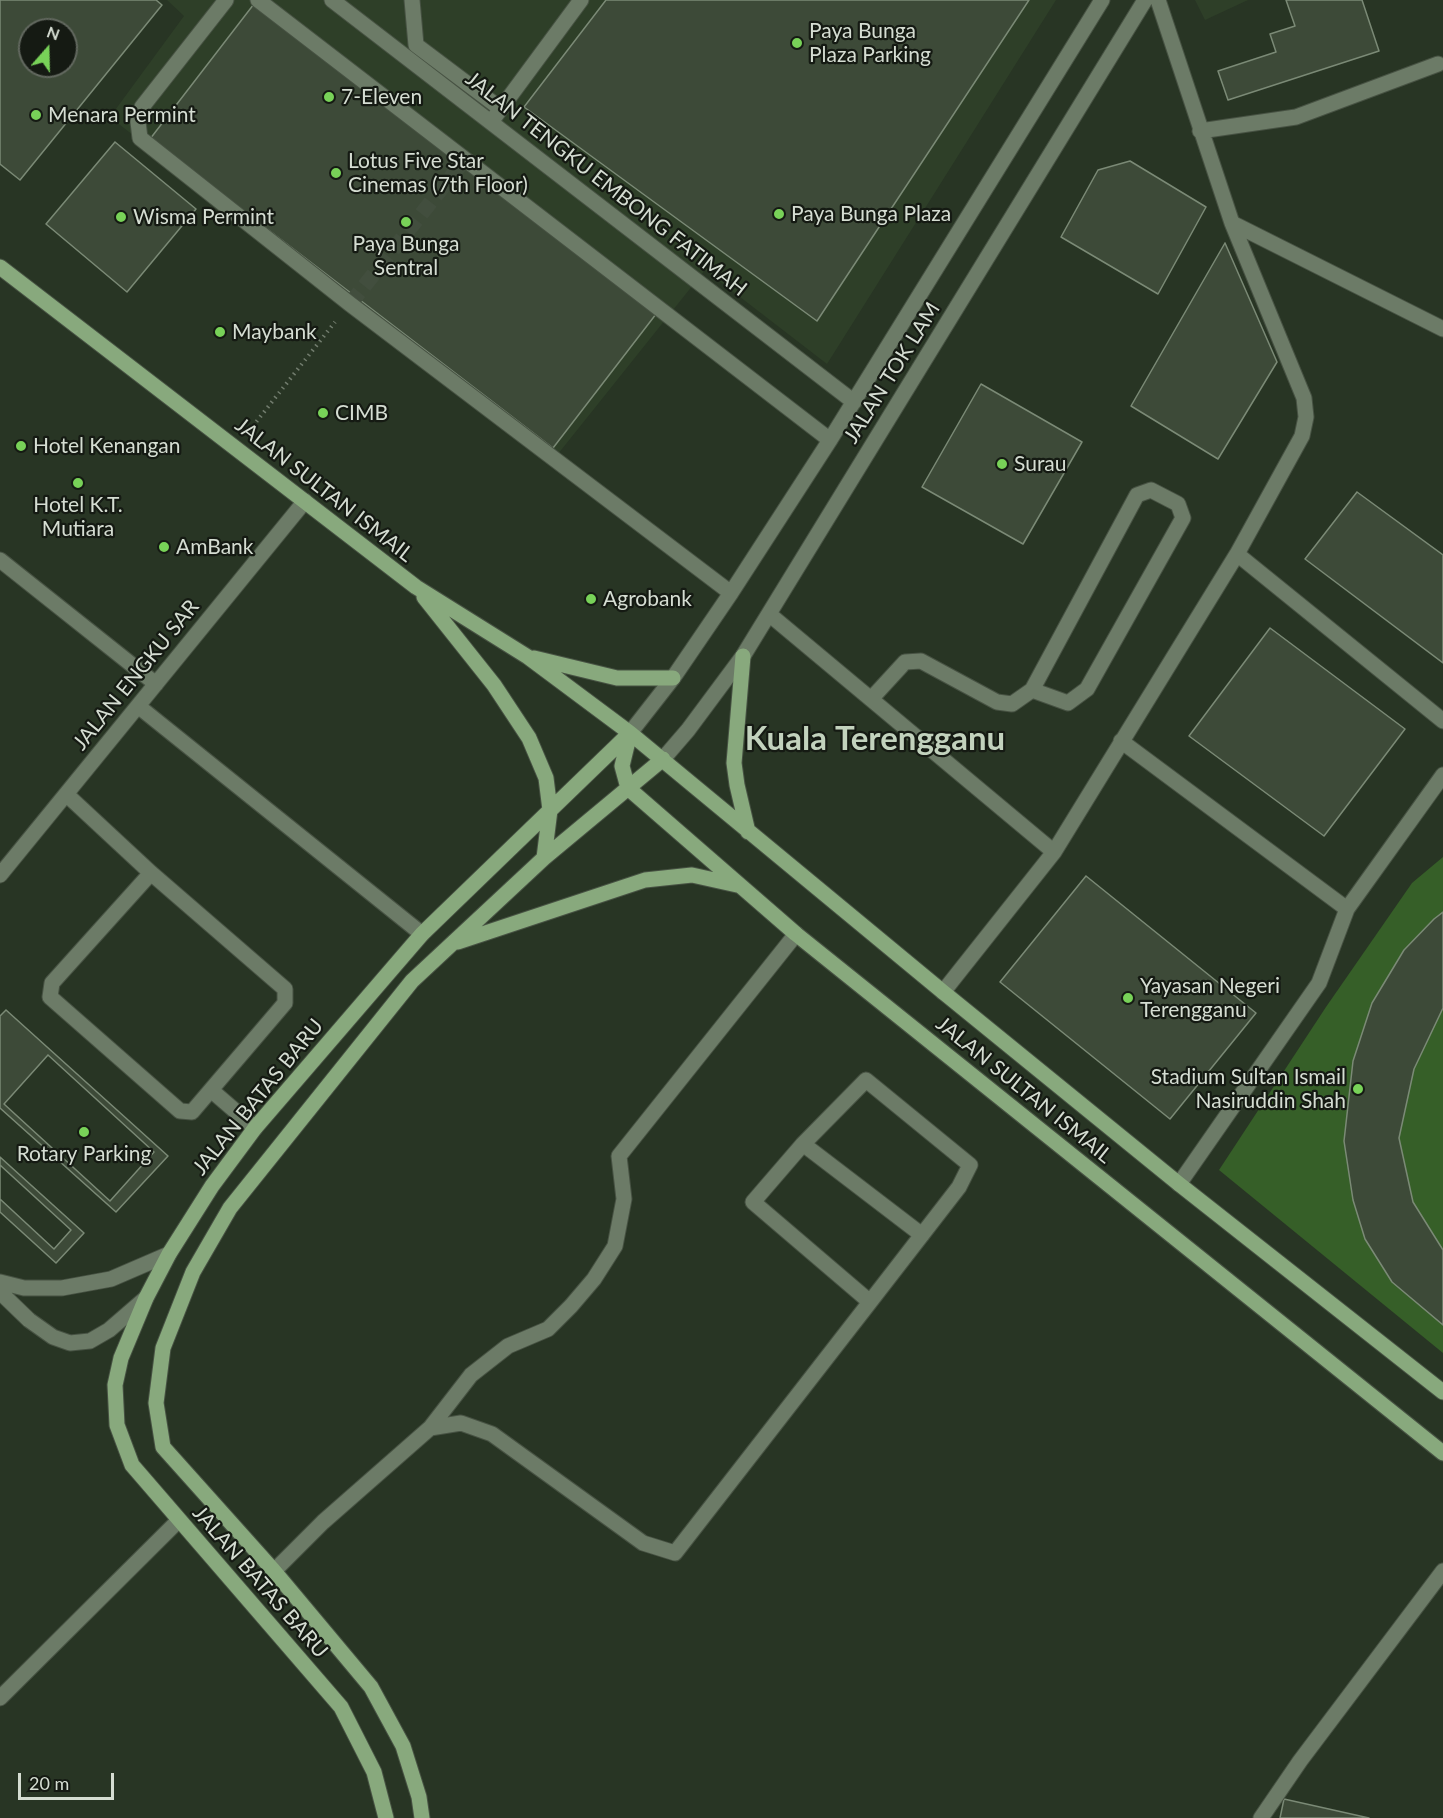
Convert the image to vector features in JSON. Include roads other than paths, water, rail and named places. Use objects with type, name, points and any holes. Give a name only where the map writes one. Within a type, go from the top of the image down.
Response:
[{"type":"main road","name":"JALAN SULTAN ISMAIL","points":[[0,267],[416,587],[528,657],[630,733],[942,992],[1179,1184],[1443,1392]]},
{"type":"main road","points":[[416,587],[494,685],[529,738],[546,778],[550,810],[544,858]]},
{"type":"main road","points":[[743,656],[734,763],[748,832]]},
{"type":"main road","points":[[528,657],[616,678],[673,678]]},
{"type":"main road","points":[[628,788],[622,766],[630,733]]},
{"type":"main road","name":"JALAN BATAS BARU","points":[[386,1818],[374,1772],[341,1707],[132,1466],[117,1425],[115,1385],[121,1358],[146,1298],[169,1254],[212,1186],[255,1128],[422,934],[630,733]]},
{"type":"main road","name":"JALAN BATAS BARU","points":[[422,1818],[419,1797],[403,1746],[371,1687],[274,1571],[164,1447],[156,1403],[164,1348],[193,1272],[231,1208],[412,981],[544,858],[663,759]]},
{"type":"main road","name":"JALAN SULTAN ISMAIL","points":[[628,788],[796,934],[1443,1453]]},
{"type":"main road","points":[[451,945],[645,880],[692,875],[740,886]]},
{"type":"street","points":[[226,0],[142,106],[138,122],[140,138],[350,304],[731,593]]},
{"type":"street","points":[[258,0],[830,440]]},
{"type":"street","name":"JALAN TENGKU EMBONG FATIMAH","points":[[332,0],[854,402]]},
{"type":"street","points":[[412,0],[416,45],[501,109]]},
{"type":"street","points":[[491,122],[581,0]]},
{"type":"street","name":"JALAN TOK LAM","points":[[630,733],[673,678],[830,440],[1102,0]]},
{"type":"street","name":"JALAN TOK LAM","points":[[663,759],[688,730],[743,656],[1145,0]]},
{"type":"street","points":[[942,992],[1054,852],[1237,554],[1302,436],[1306,417],[1304,398],[1232,223],[1158,0]]},
{"type":"street","points":[[1200,131],[1296,117],[1438,64]]},
{"type":"street","points":[[1232,223],[1443,328]]},
{"type":"street","points":[[871,699],[905,663],[921,661],[997,702],[1012,704],[1032,690],[1137,495],[1151,490],[1178,504],[1184,518],[1087,689],[1068,703],[1032,690]]},
{"type":"street","name":"JALAN ENGKU SAR","points":[[0,875],[304,501]]},
{"type":"street","points":[[1237,554],[1443,721]]},
{"type":"street","points":[[0,560],[156,684]]},
{"type":"street","points":[[769,614],[1054,852]]},
{"type":"street","points":[[138,706],[422,934]]},
{"type":"street","points":[[1121,741],[1347,909]]},
{"type":"street","points":[[1179,1184],[1319,983],[1347,909],[1443,775]]},
{"type":"street","points":[[66,794],[151,873],[285,989],[285,1003],[192,1112],[180,1111],[50,997],[52,984],[151,873]]},
{"type":"street","points":[[274,1571],[323,1522],[430,1428],[471,1375],[508,1346],[548,1329],[594,1279],[615,1246],[624,1198],[619,1156],[796,934]]},
{"type":"street","points":[[430,1428],[461,1423],[492,1434],[643,1543],[675,1552],[870,1302],[959,1187],[970,1166],[866,1080],[803,1144],[753,1202],[870,1302]]},
{"type":"street","points":[[211,1090],[255,1128]]},
{"type":"street","points":[[803,1144],[922,1235]]},
{"type":"street","points":[[0,1282],[24,1288],[62,1288],[111,1279],[169,1254]]},
{"type":"street","points":[[0,1292],[29,1320],[53,1337],[70,1343],[90,1341],[109,1330],[146,1298]]},
{"type":"street","points":[[0,1698],[178,1521]]},
{"type":"street","points":[[1260,1818],[1443,1571]]},
{"type":"tunnel","points":[[350,304],[465,159]]},
{"type":"place","name":"Paya Bunga Plaza Parking","points":[[797,43]]},
{"type":"place","name":"7-Eleven","points":[[329,97]]},
{"type":"place","name":"Menara Permint","points":[[36,115]]},
{"type":"place","name":"Lotus Five Star Cinemas (7th Floor)","points":[[336,173]]},
{"type":"place","name":"Paya Bunga Plaza","points":[[779,214]]},
{"type":"place","name":"Wisma Permint","points":[[121,217]]},
{"type":"place","name":"Paya Bunga Sentral","points":[[406,222]]},
{"type":"place","name":"Maybank","points":[[220,332]]},
{"type":"place","name":"CIMB","points":[[323,413]]},
{"type":"place","name":"Hotel Kenangan","points":[[21,446]]},
{"type":"place","name":"Surau","points":[[1002,464]]},
{"type":"place","name":"Hotel K.T. Mutiara","points":[[78,483]]},
{"type":"place","name":"AmBank","points":[[164,547]]},
{"type":"place","name":"Agrobank","points":[[591,599]]},
{"type":"place","name":"Yayasan Negeri Terengganu","points":[[1128,998]]},
{"type":"place","name":"Stadium Sultan Ismail Nasiruddin Shah","points":[[1358,1089]]},
{"type":"place","name":"Rotary Parking","points":[[84,1132]]},
{"type":"district","name":"Kuala Terengganu","points":[[875,739]]}]
